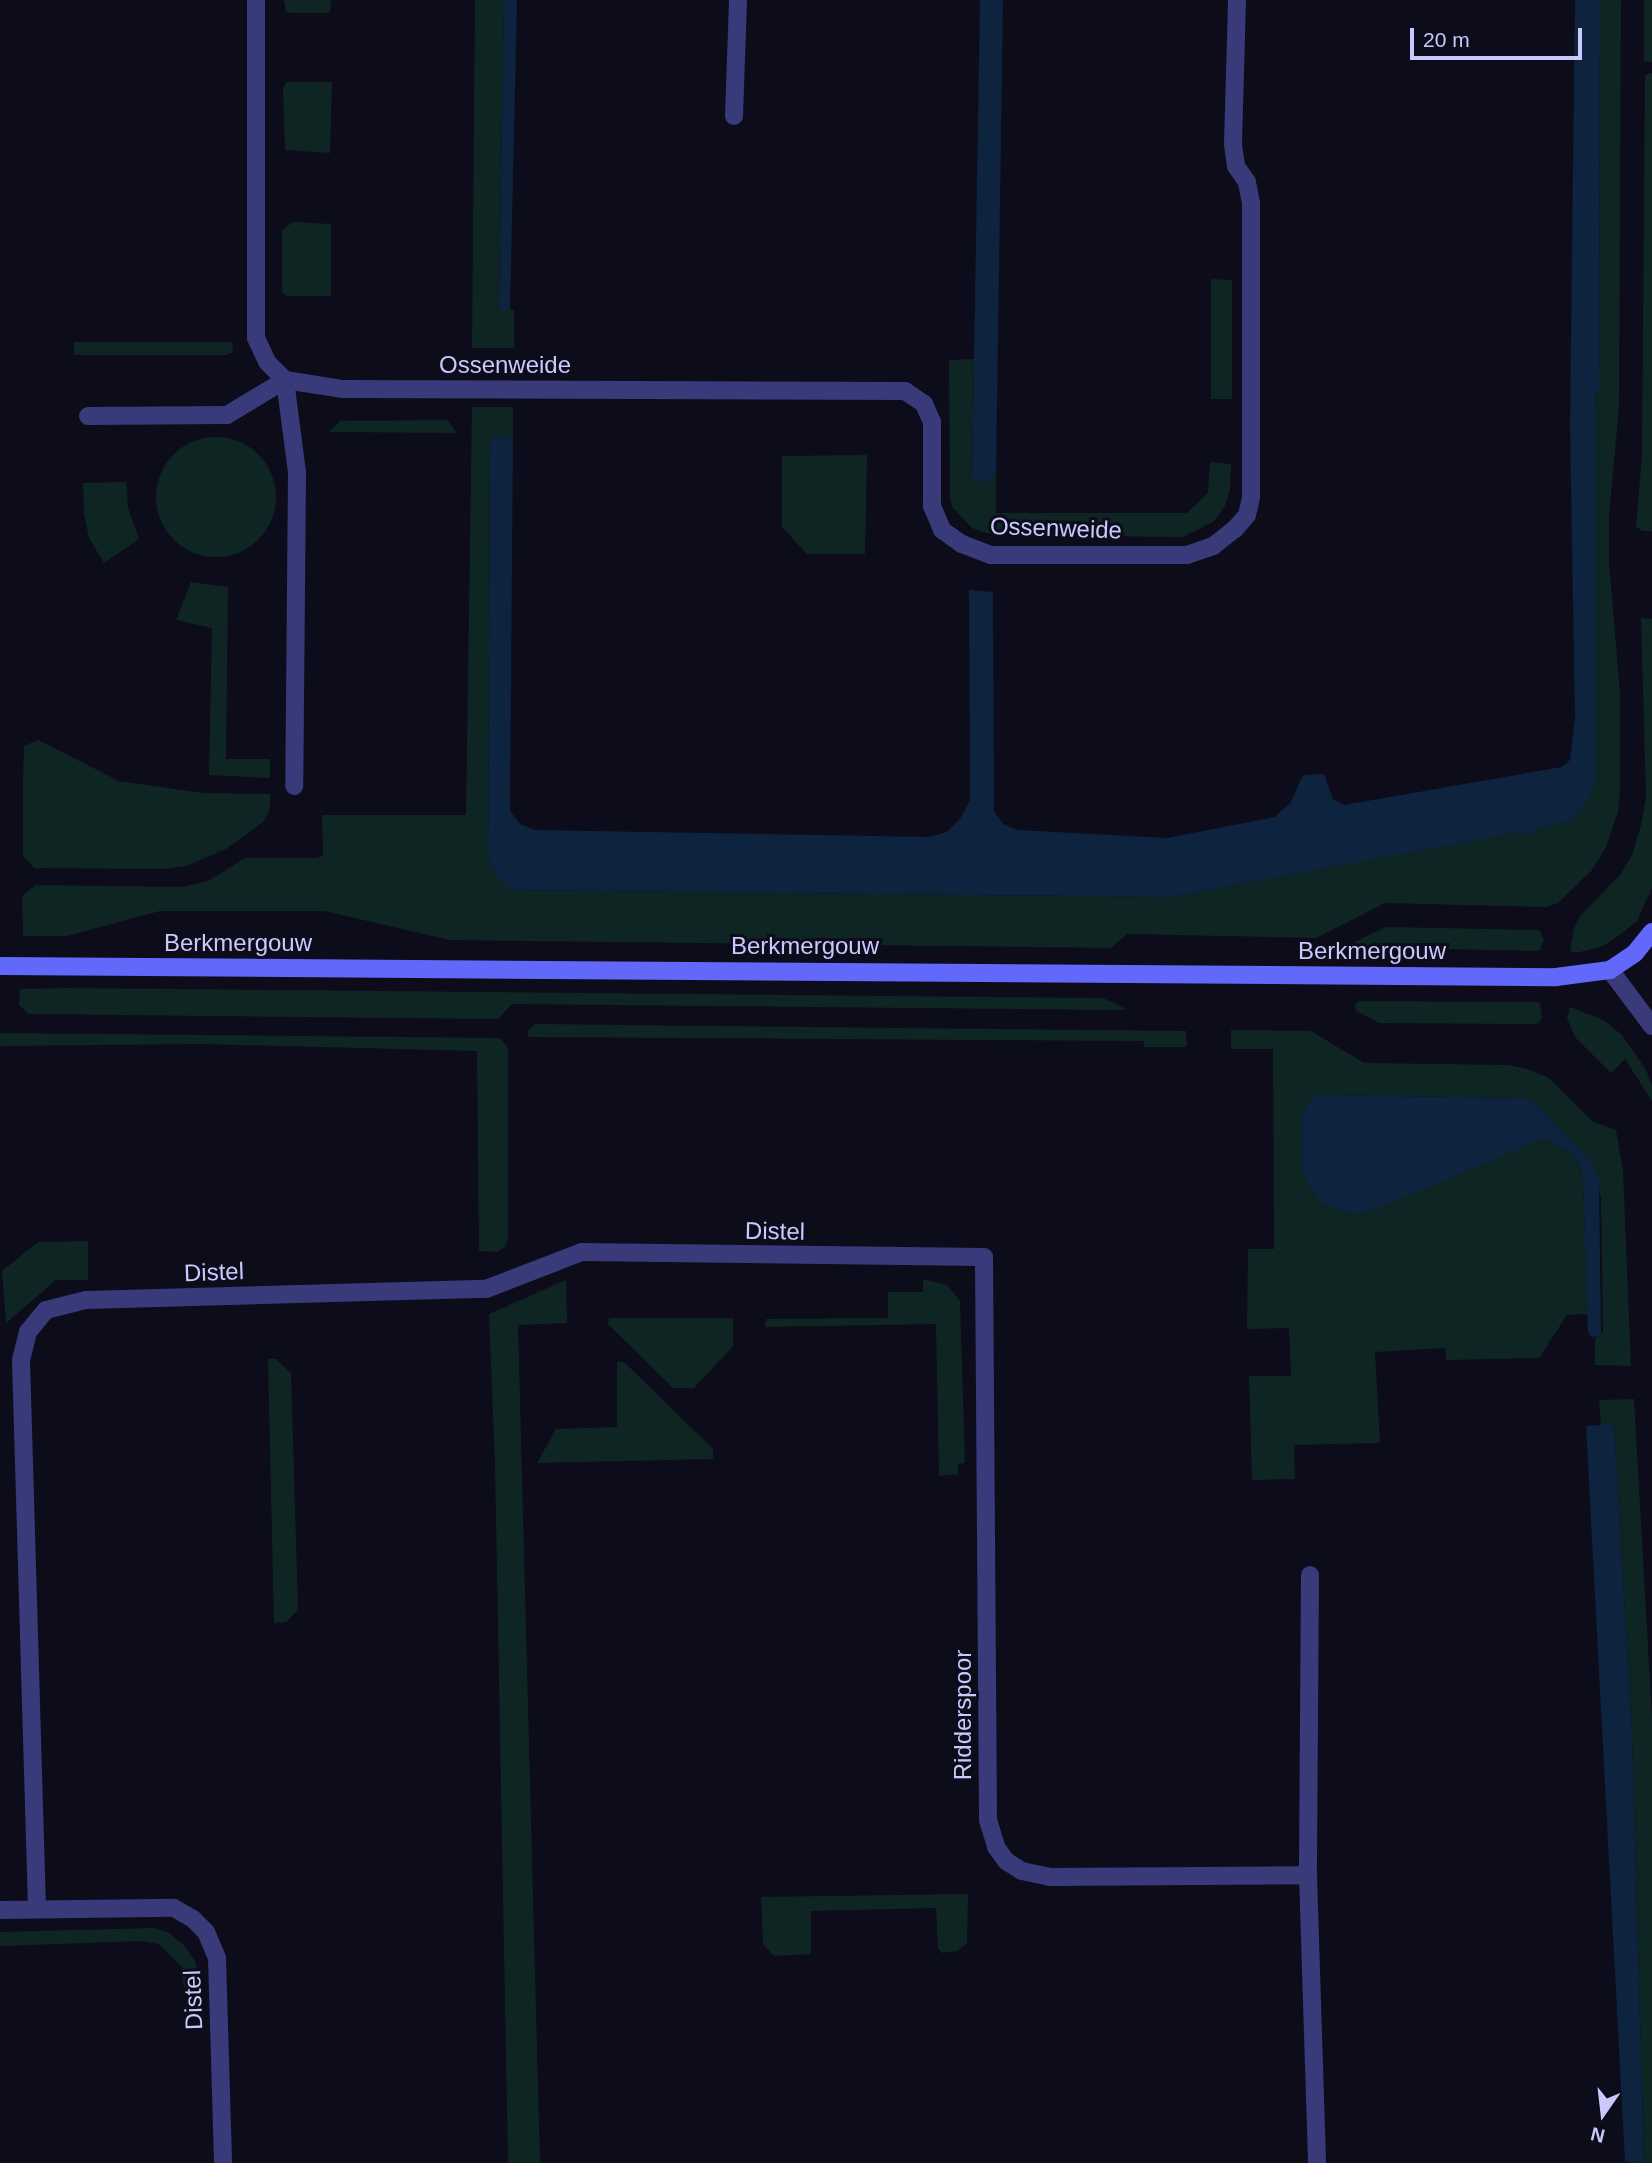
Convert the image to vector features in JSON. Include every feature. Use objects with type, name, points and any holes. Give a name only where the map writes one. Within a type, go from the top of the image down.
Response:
[{"type":"street","points":[[256,0],[256,338],[267,362],[285,380],[297,473],[294,786]]},
{"type":"street","points":[[734,116],[738,0]]},
{"type":"street","name":"Ossenweide","points":[[285,380],[343,389],[905,391],[924,404],[932,422],[932,506],[942,530],[962,544],[991,555],[1187,555],[1213,546],[1235,529],[1247,515],[1251,497],[1251,203],[1247,183],[1236,166],[1233,144],[1237,0]]},
{"type":"street","points":[[88,416],[227,415],[285,380]]},
{"type":"street","points":[[1652,932],[1636,953],[1610,970],[1652,1026]]},
{"type":"street","name":"Berkmergouw","points":[[0,966],[1556,977],[1610,970]]},
{"type":"street","name":"Distel","points":[[37,1909],[21,1360],[28,1332],[46,1310],[86,1300],[486,1289],[582,1252],[984,1258]]},
{"type":"street","name":"Ridderspoor","points":[[984,1258],[989,1820],[996,1847],[1006,1861],[1022,1871],[1050,1877],[1308,1875]]},
{"type":"street","points":[[1310,1575],[1308,1875],[1317,2163]]},
{"type":"street","name":"Distel","points":[[0,1910],[174,1908],[193,1919],[206,1932],[217,1958],[223,2163]]},
{"type":"green space","points":[[284,0],[331,0],[330,13],[291,13],[286,11]]},
{"type":"green space","points":[[475,0],[504,0],[499,296],[510,310],[514,310],[514,348],[472,348]]},
{"type":"green space","points":[[1600,0],[1621,0],[1619,407],[1609,516],[1609,561],[1620,693],[1620,789],[1618,812],[1606,847],[1592,870],[1558,903],[1546,907],[1385,903],[1316,938],[1127,934],[1111,948],[450,940],[324,911],[160,911],[67,936],[23,936],[22,896],[36,885],[181,887],[208,881],[245,858],[317,858],[323,855],[322,815],[466,815],[472,407],[513,407],[513,438],[493,437],[490,443],[488,856],[510,890],[1171,897],[1571,820],[1596,390],[1599,389]]},
{"type":"green space","points":[[1644,0],[1652,0],[1652,62],[1644,61]]},
{"type":"green space","points":[[1652,73],[1652,531],[1643,531],[1636,527],[1642,456],[1645,75]]},
{"type":"green space","points":[[286,82],[332,82],[330,153],[285,150],[283,89]]},
{"type":"green space","points":[[293,222],[331,224],[331,296],[287,296],[282,292],[282,230]]},
{"type":"green space","points":[[1211,279],[1232,280],[1232,399],[1211,399]]},
{"type":"green space","points":[[74,342],[232,342],[233,352],[227,355],[74,355]]},
{"type":"green space","points":[[974,359],[972,480],[987,481],[996,474],[996,513],[1187,513],[1208,493],[1210,462],[1231,464],[1230,489],[1225,506],[1213,522],[1183,537],[993,535],[972,528],[952,507],[950,497],[949,360]]},
{"type":"green space","points":[[447,420],[457,433],[329,432],[340,421]]},
{"type":"green space","points":[[216,437],[239,442],[258,455],[271,474],[276,497],[271,520],[258,539],[239,552],[216,557],[193,552],[174,539],[161,520],[156,497],[161,474],[174,455],[193,442]]},
{"type":"green space","points":[[867,455],[865,554],[807,554],[782,527],[782,456]]},
{"type":"green space","points":[[126,482],[128,508],[139,539],[104,563],[89,538],[84,513],[83,483]]},
{"type":"green space","points":[[191,582],[228,587],[226,759],[270,759],[270,778],[209,775],[212,628],[176,620]]},
{"type":"green space","points":[[1641,618],[1652,619],[1652,888],[1637,921],[1603,946],[1576,953],[1570,951],[1574,928],[1580,916],[1620,875],[1632,855],[1641,825],[1646,797]]},
{"type":"green space","points":[[38,740],[119,781],[203,793],[270,794],[270,809],[264,821],[226,849],[186,866],[163,869],[34,868],[23,856],[24,746]]},
{"type":"green space","points":[[1386,927],[1539,930],[1544,940],[1539,951],[1353,947],[1354,942]]},
{"type":"green space","points":[[20,989],[1103,998],[1128,1010],[512,1004],[498,1019],[29,1014],[19,1005]]},
{"type":"green space","points":[[1359,1001],[1537,1002],[1540,1004],[1542,1017],[1539,1023],[1534,1024],[1379,1023],[1356,1011],[1355,1005]]},
{"type":"green space","points":[[1570,1007],[1603,1020],[1622,1035],[1646,1070],[1652,1086],[1652,1101],[1625,1059],[1611,1073],[1575,1037],[1567,1018]]},
{"type":"green space","points":[[535,1024],[1186,1031],[1187,1047],[1144,1047],[1144,1041],[528,1037],[528,1031]]},
{"type":"green space","points":[[1231,1030],[1311,1031],[1364,1063],[1508,1065],[1527,1069],[1549,1078],[1592,1121],[1616,1130],[1623,1172],[1631,1366],[1595,1365],[1595,1338],[1603,1332],[1601,1198],[1593,1163],[1529,1098],[1317,1095],[1302,1111],[1302,1169],[1363,1213],[1544,1137],[1572,1153],[1579,1164],[1583,1181],[1588,1314],[1567,1315],[1539,1358],[1446,1360],[1445,1348],[1375,1352],[1380,1443],[1294,1445],[1295,1479],[1252,1480],[1249,1376],[1291,1376],[1289,1328],[1247,1329],[1248,1249],[1274,1249],[1273,1049],[1231,1049]]},
{"type":"green space","points":[[0,1033],[500,1038],[508,1048],[508,1238],[505,1247],[498,1252],[479,1251],[477,1051],[200,1044],[0,1046]]},
{"type":"green space","points":[[88,1241],[88,1280],[56,1280],[6,1323],[2,1271],[38,1242]]},
{"type":"green space","points":[[923,1279],[947,1285],[960,1301],[965,1463],[958,1464],[958,1474],[939,1476],[936,1324],[765,1327],[766,1319],[888,1318],[888,1292],[923,1292]]},
{"type":"green space","points":[[566,1280],[567,1323],[518,1325],[540,2163],[508,2163],[495,1465],[489,1314]]},
{"type":"green space","points":[[609,1318],[733,1318],[733,1346],[694,1388],[673,1388],[608,1324]]},
{"type":"green space","points":[[268,1359],[276,1359],[291,1373],[298,1610],[286,1622],[274,1623]]},
{"type":"green space","points":[[617,1362],[624,1362],[713,1449],[713,1459],[537,1463],[556,1429],[617,1427]]},
{"type":"green space","points":[[1634,1399],[1652,1718],[1652,2163],[1625,2163],[1644,2160],[1632,1733],[1614,1425],[1601,1425],[1599,1400]]},
{"type":"green space","points":[[968,1894],[967,1943],[957,1951],[942,1953],[938,1949],[936,1908],[811,1911],[811,1954],[774,1956],[763,1944],[761,1897]]},
{"type":"green space","points":[[154,1928],[169,1933],[184,1945],[196,1963],[198,1986],[184,1987],[181,1966],[159,1944],[143,1941],[0,1946],[0,1932]]},
{"type":"water","points":[[504,0],[517,0],[510,310],[500,310],[499,297]]},
{"type":"water","points":[[980,0],[1003,0],[996,474],[987,482],[972,480]]},
{"type":"water","points":[[1575,0],[1600,0],[1599,390],[1596,390],[1595,413],[1596,777],[1589,798],[1571,820],[1535,829],[1533,836],[1523,835],[1524,831],[1171,897],[510,890],[496,874],[488,856],[490,443],[493,437],[513,438],[510,811],[520,824],[535,830],[929,837],[947,832],[960,819],[970,800],[969,590],[993,592],[994,811],[1003,824],[1018,830],[1167,838],[1275,817],[1291,802],[1303,775],[1324,774],[1333,799],[1344,805],[1562,767],[1570,760],[1575,718],[1570,426]]},
{"type":"water","points":[[1317,1095],[1530,1098],[1593,1163],[1599,1181],[1601,1336],[1591,1337],[1588,1332],[1583,1181],[1579,1164],[1572,1153],[1544,1138],[1363,1213],[1345,1212],[1321,1203],[1308,1185],[1302,1169],[1302,1111]]},
{"type":"water","points":[[1614,1424],[1632,1733],[1644,2161],[1625,2162],[1586,1426]]}]
